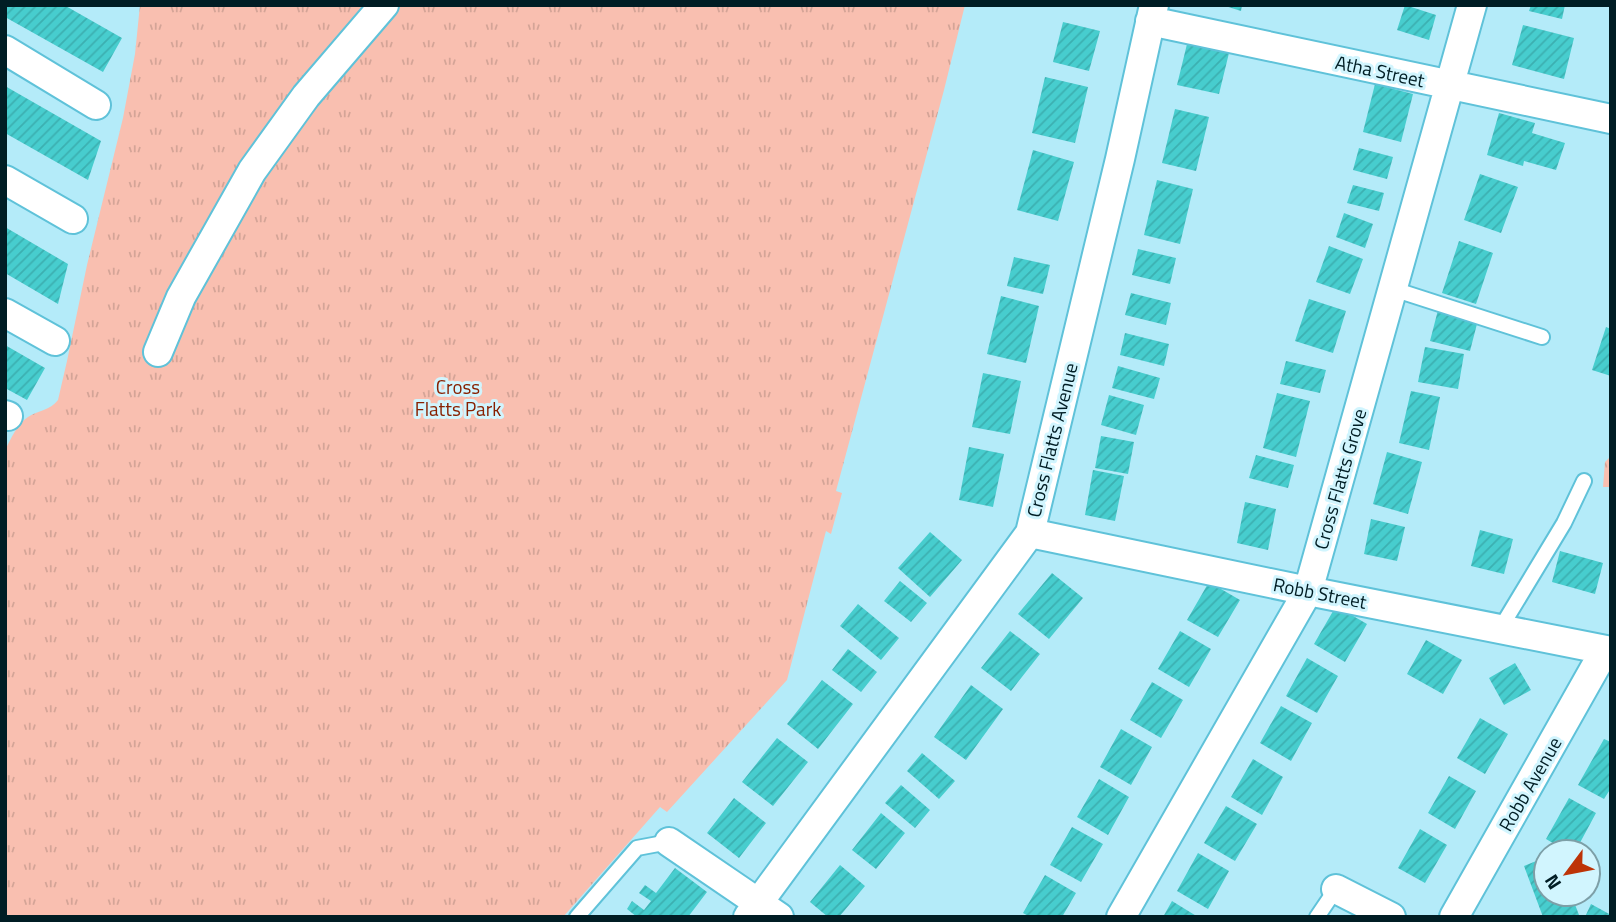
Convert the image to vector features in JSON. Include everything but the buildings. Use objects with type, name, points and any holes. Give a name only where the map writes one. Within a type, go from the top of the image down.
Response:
[{"type":"street","points":[[158,352],[181,297],[252,171],[306,96],[384,5]]},
{"type":"street","name":"Cross Flatts Grove","points":[[1121,917],[1308,591],[1472,5]]},
{"type":"street","name":"Atha Street","points":[[1152,13],[1450,86],[1611,119]]},
{"type":"street","name":"Cross Flatts Avenue","points":[[762,912],[1030,533],[1152,13]]},
{"type":"street","points":[[5,50],[96,105]]},
{"type":"street","points":[[5,180],[73,219]]},
{"type":"street","points":[[5,313],[55,341]]},
{"type":"street","name":"Robb Street","points":[[1030,533],[1608,651]]},
{"type":"street","name":"Robb Avenue","points":[[1454,917],[1608,651]]},
{"type":"street","points":[[668,842],[762,912]]},
{"type":"street","points":[[1336,889],[1391,917]]},
{"type":"lane","points":[[1393,289],[1542,337]]},
{"type":"lane","points":[[1500,629],[1564,523],[1584,481]]},
{"type":"lane","points":[[577,917],[637,848],[668,842]]},
{"type":"lane","points":[[1317,917],[1336,889]]},
{"type":"green space","name":"Cross Flatts Park","points":[[140,5],[965,5],[836,491],[842,493],[831,534],[826,531],[787,680],[667,812],[660,807],[563,917],[5,917],[5,450],[24,420],[58,400],[123,118],[135,54]]},
{"type":"green space","points":[[1611,456],[1611,487],[1603,487],[1605,462]]}]
